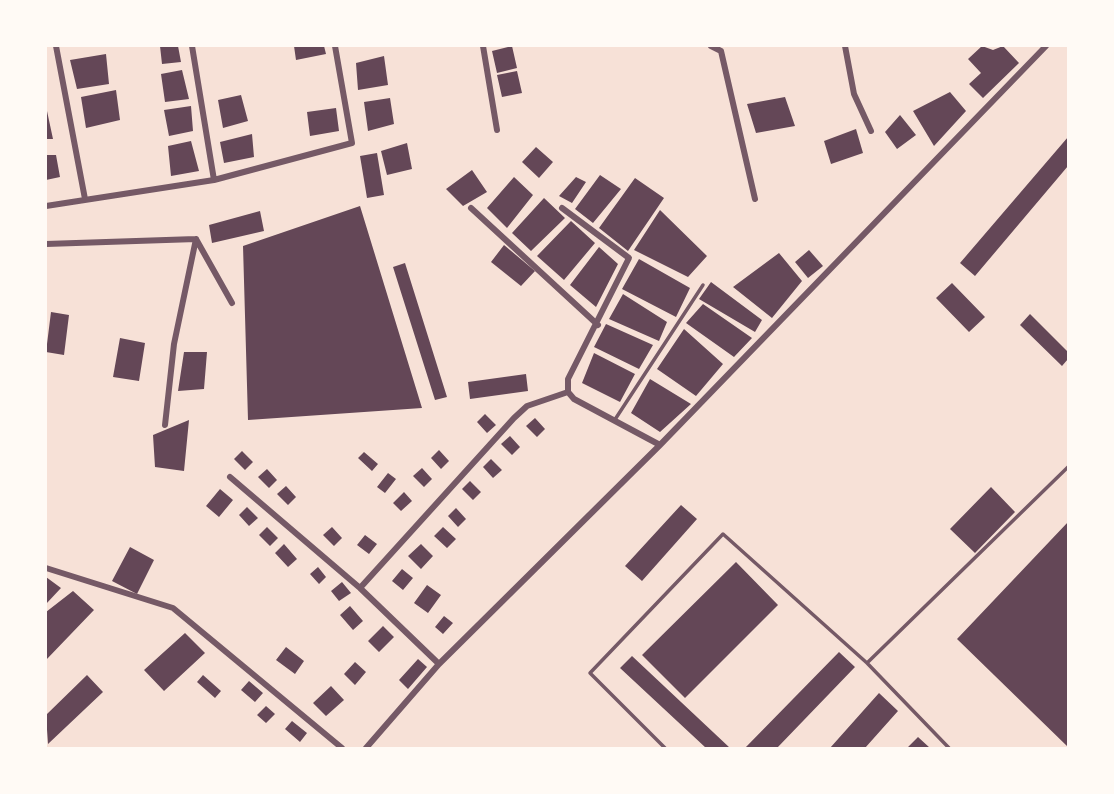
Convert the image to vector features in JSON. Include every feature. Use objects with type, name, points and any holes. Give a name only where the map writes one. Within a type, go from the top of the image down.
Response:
[{"type":"street","points":[[56,46],[85,199]]},
{"type":"street","points":[[192,46],[214,180]]},
{"type":"street","points":[[46,206],[214,180],[352,143],[335,46]]},
{"type":"street","points":[[483,46],[497,130]]},
{"type":"street","points":[[711,46],[721,51],[755,199]]},
{"type":"street","points":[[845,46],[854,94],[871,131]]},
{"type":"street","points":[[366,748],[439,664],[660,445],[1046,46]]},
{"type":"street","points":[[471,208],[598,325]]},
{"type":"street","points":[[562,208],[629,258],[598,325],[568,379],[568,392],[574,399],[660,445]]},
{"type":"street","points":[[46,244],[196,239]]},
{"type":"street","points":[[196,239],[232,303]]},
{"type":"street","points":[[165,425],[173,344],[196,239]]},
{"type":"street","points":[[360,588],[520,412],[540,400],[568,392]]},
{"type":"street","points":[[230,477],[360,588],[439,664]]},
{"type":"street","points":[[46,568],[173,608],[342,748]]},
{"type":"lane","points":[[614,421],[703,285]]},
{"type":"lane","points":[[867,663],[1069,467]]},
{"type":"lane","points":[[665,748],[590,673],[723,534],[867,663],[949,748]]},
{"type":"building","points":[[160,46],[178,46],[181,62],[162,64]]},
{"type":"building","points":[[294,46],[324,46],[326,54],[296,60]]},
{"type":"building","points":[[512,46],[517,68],[497,73],[492,51]]},
{"type":"building","points":[[982,46],[993,50],[1003,46],[1019,63],[983,98],[969,84],[981,73],[968,59]]},
{"type":"building","points":[[106,54],[109,84],[77,89],[70,60]]},
{"type":"building","points":[[384,56],[388,85],[358,90],[356,63]]},
{"type":"building","points":[[182,70],[189,99],[165,102],[161,74]]},
{"type":"building","points":[[517,71],[522,93],[502,97],[497,75]]},
{"type":"building","points":[[116,90],[120,120],[86,128],[81,97]]},
{"type":"building","points":[[950,92],[966,111],[934,146],[913,111]]},
{"type":"building","points":[[241,95],[248,121],[223,128],[218,100]]},
{"type":"building","points":[[785,97],[795,126],[756,133],[747,104]]},
{"type":"building","points":[[390,98],[394,124],[368,131],[364,102]]},
{"type":"building","points":[[191,106],[193,131],[169,136],[164,110]]},
{"type":"building","points":[[336,108],[339,131],[310,136],[307,112]]},
{"type":"building","points":[[47,111],[53,139],[46,139]]},
{"type":"building","points":[[900,115],[916,135],[897,149],[885,132]]},
{"type":"building","points":[[856,129],[863,153],[831,164],[824,141]]},
{"type":"building","points":[[252,134],[254,157],[224,163],[220,142]]},
{"type":"building","points":[[1068,137],[1068,166],[975,276],[960,263]]},
{"type":"building","points":[[191,141],[199,171],[171,176],[168,146]]},
{"type":"building","points":[[407,143],[412,169],[387,175],[381,151]]},
{"type":"building","points":[[536,147],[553,162],[539,178],[522,162]]},
{"type":"building","points":[[377,153],[384,195],[367,198],[360,156]]},
{"type":"building","points":[[46,155],[56,155],[60,177],[46,180]]},
{"type":"building","points":[[472,170],[487,192],[463,206],[446,189]]},
{"type":"building","points":[[600,175],[621,189],[593,223],[575,209]]},
{"type":"building","points":[[514,177],[533,195],[507,228],[487,208]]},
{"type":"building","points":[[576,177],[586,182],[572,203],[559,196]]},
{"type":"building","points":[[635,178],[664,198],[628,251],[599,228]]},
{"type":"building","points":[[544,198],[565,218],[531,251],[512,233]]},
{"type":"building","points":[[360,206],[422,408],[248,420],[243,246]]},
{"type":"building","points":[[660,210],[707,256],[688,277],[634,250]]},
{"type":"building","points":[[260,211],[264,231],[212,243],[209,225]]},
{"type":"building","points":[[571,221],[595,243],[564,280],[537,256]]},
{"type":"building","points":[[504,245],[535,271],[521,286],[491,262]]},
{"type":"building","points":[[599,247],[618,264],[596,307],[570,285]]},
{"type":"building","points":[[809,250],[823,266],[808,278],[795,262]]},
{"type":"building","points":[[779,253],[802,281],[772,318],[733,287]]},
{"type":"building","points":[[639,259],[690,288],[676,317],[622,289]]},
{"type":"building","points":[[405,263],[447,397],[435,400],[393,267]]},
{"type":"building","points":[[711,282],[762,320],[755,332],[699,299]]},
{"type":"building","points":[[952,283],[985,317],[969,332],[936,298]]},
{"type":"building","points":[[623,294],[667,322],[659,341],[609,319]]},
{"type":"building","points":[[703,304],[752,338],[734,357],[686,323]]},
{"type":"building","points":[[51,312],[69,315],[64,355],[46,352]]},
{"type":"building","points":[[1030,314],[1068,352],[1068,359],[1062,366],[1020,325]]},
{"type":"building","points":[[606,324],[653,345],[639,369],[594,347]]},
{"type":"building","points":[[684,329],[723,364],[696,396],[657,369]]},
{"type":"building","points":[[120,338],[145,343],[139,381],[113,377]]},
{"type":"building","points":[[184,352],[207,352],[204,389],[178,391]]},
{"type":"building","points":[[594,353],[635,374],[620,402],[582,383]]},
{"type":"building","points":[[526,374],[528,391],[470,399],[468,382]]},
{"type":"building","points":[[650,379],[691,404],[660,432],[631,413]]},
{"type":"building","points":[[485,414],[496,425],[487,433],[477,422]]},
{"type":"building","points":[[535,418],[545,429],[537,437],[526,426]]},
{"type":"building","points":[[189,420],[184,471],[155,467],[153,435]]},
{"type":"building","points":[[510,436],[520,447],[512,455],[501,444]]},
{"type":"building","points":[[439,450],[449,461],[441,469],[431,458]]},
{"type":"building","points":[[242,451],[253,462],[245,470],[234,459]]},
{"type":"building","points":[[364,452],[378,464],[372,471],[358,458]]},
{"type":"building","points":[[491,459],[502,470],[493,478],[483,467]]},
{"type":"building","points":[[422,468],[432,479],[424,487],[413,476]]},
{"type":"building","points":[[267,469],[277,480],[269,488],[258,477]]},
{"type":"building","points":[[388,473],[396,479],[385,493],[377,487]]},
{"type":"building","points":[[470,481],[481,492],[473,500],[462,489]]},
{"type":"building","points":[[286,486],[296,497],[288,505],[277,494]]},
{"type":"building","points":[[991,487],[1015,512],[975,553],[950,529]]},
{"type":"building","points":[[220,489],[233,500],[219,517],[206,506]]},
{"type":"building","points":[[404,492],[412,501],[401,511],[393,503]]},
{"type":"building","points":[[681,505],[697,519],[642,581],[625,566]]},
{"type":"building","points":[[247,507],[258,518],[249,526],[239,515]]},
{"type":"building","points":[[456,508],[466,519],[458,527],[448,516]]},
{"type":"building","points":[[1068,522],[1068,747],[957,639]]},
{"type":"building","points":[[267,527],[278,538],[270,546],[259,535]]},
{"type":"building","points":[[332,527],[342,538],[334,546],[323,535]]},
{"type":"building","points":[[443,527],[456,539],[447,548],[434,536]]},
{"type":"building","points":[[365,535],[377,544],[369,554],[357,545]]},
{"type":"building","points":[[284,544],[297,559],[288,567],[275,553]]},
{"type":"building","points":[[421,544],[433,556],[421,569],[408,556]]},
{"type":"building","points":[[130,547],[154,560],[137,594],[112,581]]},
{"type":"building","points":[[736,562],[778,605],[685,698],[642,655]]},
{"type":"building","points":[[318,567],[326,577],[319,584],[310,574]]},
{"type":"building","points":[[402,569],[413,578],[403,590],[392,581]]},
{"type":"building","points":[[46,577],[61,588],[46,604]]},
{"type":"building","points":[[342,582],[351,593],[339,601],[331,591]]},
{"type":"building","points":[[427,585],[441,595],[428,613],[414,603]]},
{"type":"building","points":[[73,591],[94,610],[46,660],[46,612]]},
{"type":"building","points":[[350,606],[363,621],[353,630],[340,615]]},
{"type":"building","points":[[444,616],[453,623],[443,634],[435,627]]},
{"type":"building","points":[[383,626],[394,637],[379,652],[368,641]]},
{"type":"building","points":[[185,633],[205,653],[164,691],[144,670]]},
{"type":"building","points":[[286,647],[304,661],[295,674],[276,660]]},
{"type":"building","points":[[839,652],[855,667],[777,748],[745,748]]},
{"type":"building","points":[[632,656],[730,748],[706,748],[620,668]]},
{"type":"building","points":[[418,659],[427,667],[408,689],[399,680]]},
{"type":"building","points":[[355,662],[366,672],[355,685],[344,674]]},
{"type":"building","points":[[87,675],[103,692],[48,744],[46,715]]},
{"type":"building","points":[[203,675],[221,691],[215,698],[197,682]]},
{"type":"building","points":[[249,681],[263,693],[255,702],[241,690]]},
{"type":"building","points":[[331,686],[344,700],[326,716],[313,703]]},
{"type":"building","points":[[879,693],[898,711],[865,748],[830,748]]},
{"type":"building","points":[[266,706],[275,714],[266,723],[257,715]]},
{"type":"building","points":[[292,721],[307,733],[300,742],[285,729]]},
{"type":"building","points":[[918,737],[930,748],[907,748]]}]
